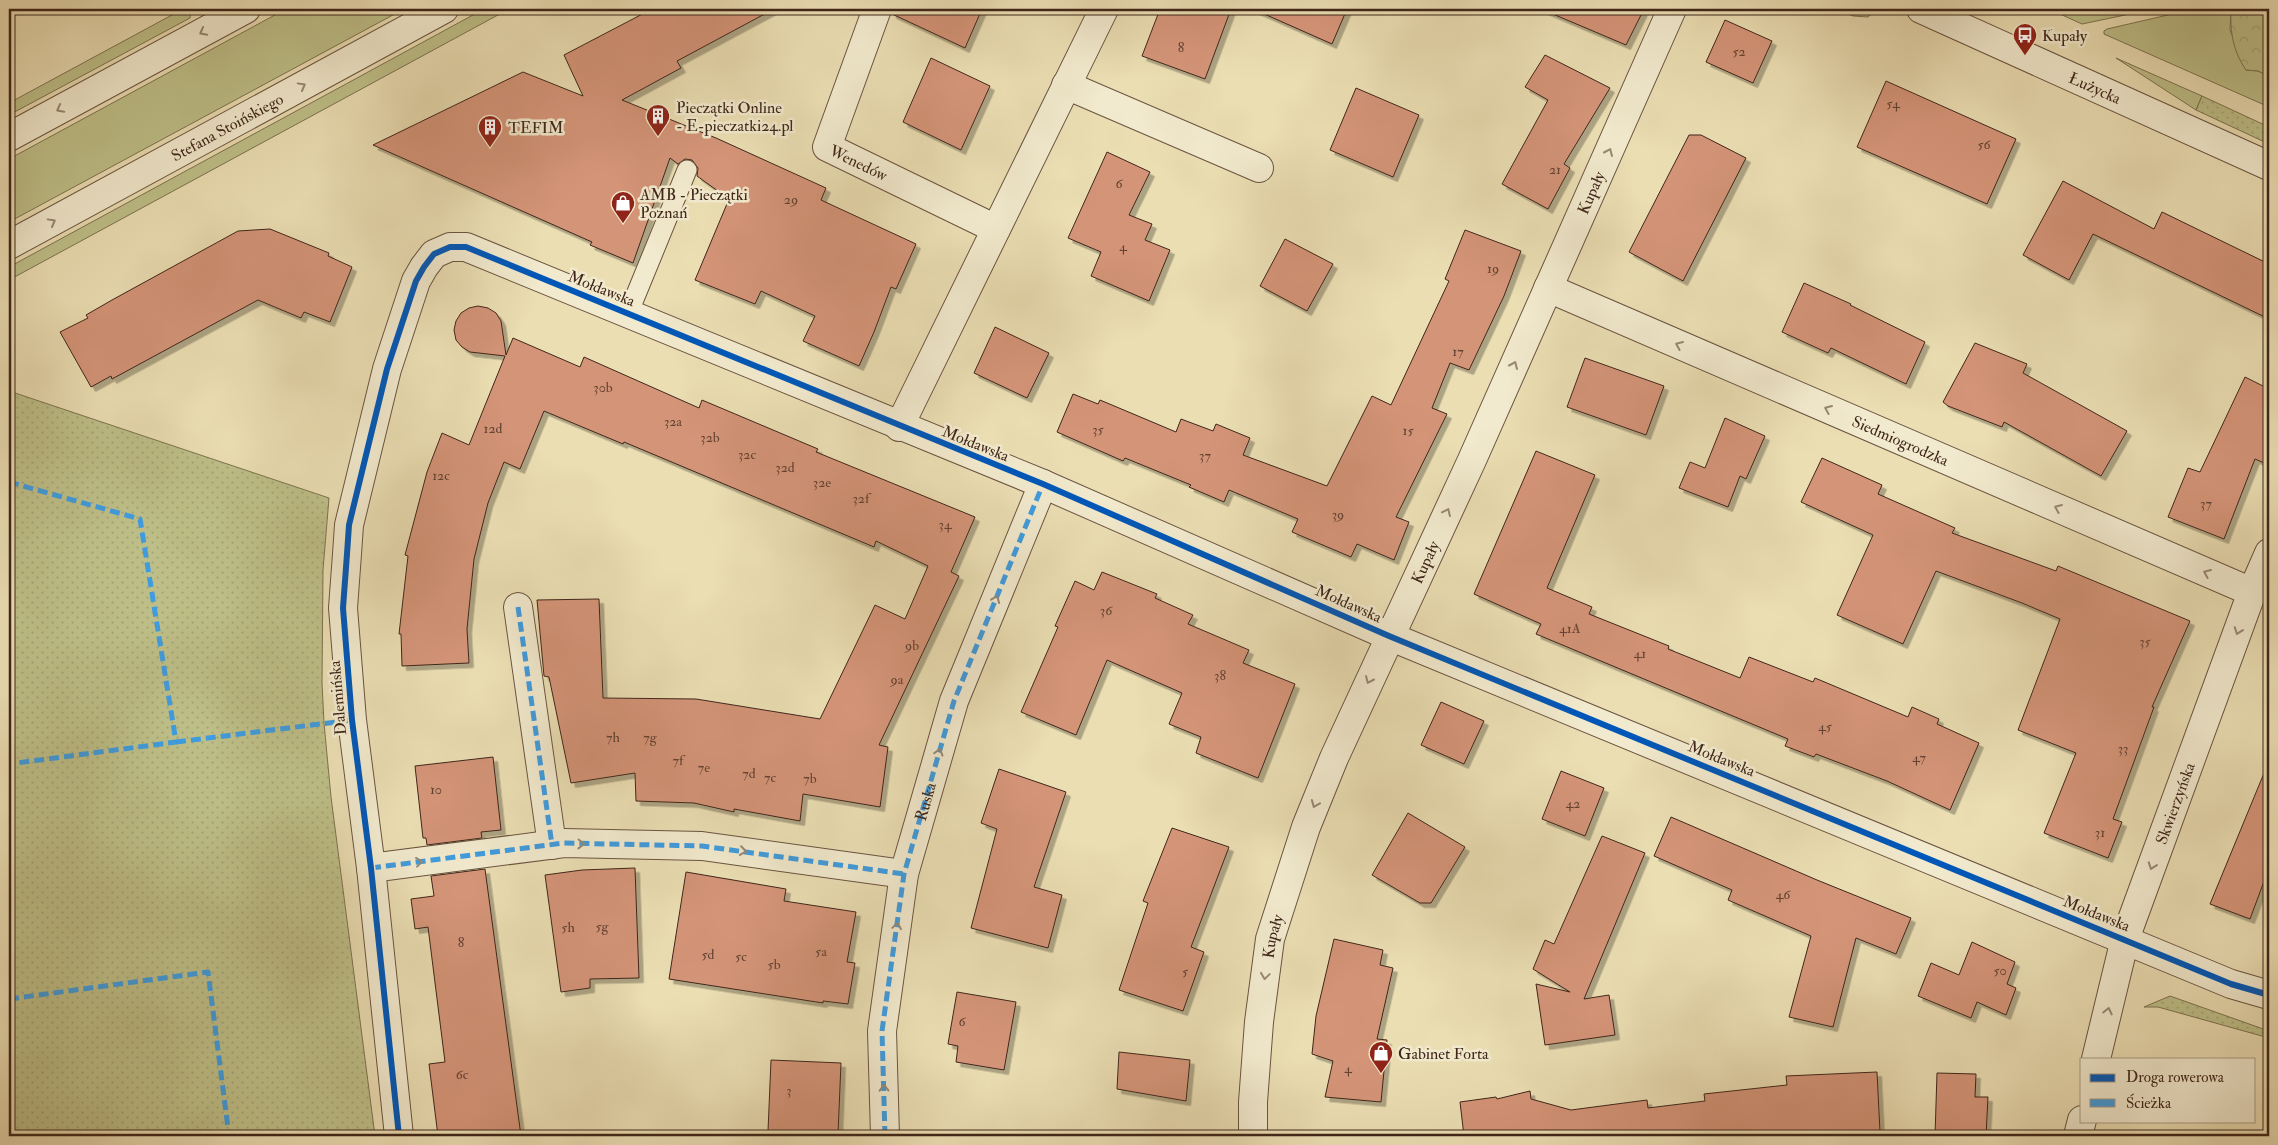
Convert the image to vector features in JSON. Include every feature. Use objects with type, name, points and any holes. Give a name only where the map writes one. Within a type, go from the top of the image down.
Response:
[{"type":"street","points":[[9,137],[246,9]]},
{"type":"street","name":"Stefana Stoińskiego","points":[[9,245],[444,9]]},
{"type":"street","name":"Wenedów","points":[[877,9],[827,147],[996,229]]},
{"type":"street","points":[[899,427],[1104,9]]},
{"type":"street","name":"Kupały","points":[[1253,1136],[1253,1102],[1259,1022],[1270,939],[1306,827],[1334,758],[1472,460],[1672,9]]},
{"type":"street","name":"Łużycka","points":[[1921,9],[2269,166]]},
{"type":"street","points":[[1066,85],[1259,168]]},
{"type":"street","name":"Mołdawska","points":[[424,267],[434,254],[450,247],[466,247],[899,427],[1043,484],[1389,636],[2231,984],[2269,995]]},
{"type":"street","name":"Dalemińska","points":[[399,1136],[371,868],[352,720],[343,608],[349,524],[386,369],[416,281],[424,267]]},
{"type":"street","name":"Siedmiogrodzka","points":[[1548,288],[2252,592]]},
{"type":"street","name":"Ruska","points":[[885,1136],[882,1031],[904,874],[954,701],[1043,484]]},
{"type":"street","name":"Skwierzyńska","points":[[2096,1058],[2125,940],[2252,592],[2269,553]]},
{"type":"street","points":[[518,607],[552,845]]},
{"type":"street","points":[[371,868],[564,843],[702,846],[904,874]]},
{"type":"street","points":[[2078,1136],[2082,1122]]},
{"type":"lane","points":[[628,314],[687,170]]},
{"type":"green space","points":[[183,9],[191,9],[190,18],[9,115],[9,103]]},
{"type":"green space","points":[[286,9],[404,9],[9,222],[9,159]]},
{"type":"green space","points":[[484,9],[509,9],[9,280],[9,267]]},
{"type":"green space","points":[[1837,9],[1876,10],[1868,17],[1853,16]]},
{"type":"green space","points":[[2049,9],[2154,9],[2082,24]]},
{"type":"green space","points":[[2194,9],[2231,9],[2230,30],[2246,70],[2258,71],[2269,76],[2269,107],[2104,34],[2104,31],[2107,29]]},
{"type":"green space","points":[[2231,9],[2269,9],[2269,76],[2258,71],[2246,70],[2238,56],[2233,41]]},
{"type":"green space","points":[[2116,58],[2202,96],[2196,110]]},
{"type":"green space","points":[[2202,96],[2269,127],[2269,144],[2196,110]]},
{"type":"green space","points":[[9,391],[329,498],[323,570],[322,683],[324,723],[331,797],[375,1136],[9,1136]]},
{"type":"green space","points":[[2170,996],[2269,1031],[2269,1038],[2158,1007],[2144,1007]]},
{"type":"building","points":[[652,9],[774,9],[677,61],[681,68],[622,100],[716,138],[826,188],[821,200],[916,244],[896,289],[891,287],[859,366],[803,341],[815,316],[761,291],[755,304],[695,280],[729,199],[697,176],[698,168],[692,160],[685,159],[678,164],[670,158],[633,263],[590,245],[592,242],[373,145],[523,72],[583,96],[564,55]]},
{"type":"building","points":[[892,9],[982,9],[965,48],[892,14]]},
{"type":"building","points":[[1160,9],[1231,9],[1205,79],[1142,56]]},
{"type":"building","points":[[1253,9],[1347,9],[1332,44]]},
{"type":"building","points":[[1541,9],[1644,9],[1626,45]]},
{"type":"building","points":[[1725,20],[1772,41],[1753,83],[1706,62]]},
{"type":"building","points":[[1545,55],[1610,88],[1564,164],[1570,168],[1548,209],[1502,184],[1548,100],[1525,87]]},
{"type":"building","points":[[931,58],[990,86],[961,150],[903,122]]},
{"type":"building","points":[[1886,81],[2016,139],[1987,204],[1857,147]]},
{"type":"building","points":[[1356,88],[1419,115],[1393,177],[1330,150]]},
{"type":"building","points":[[1689,135],[1701,135],[1746,158],[1683,281],[1629,252]]},
{"type":"building","points":[[1107,152],[1150,172],[1129,215],[1152,224],[1145,240],[1170,250],[1149,301],[1091,276],[1101,252],[1068,238]]},
{"type":"building","points":[[2063,181],[2154,229],[2162,212],[2269,264],[2269,319],[2093,234],[2069,280],[2023,255]]},
{"type":"building","points":[[270,229],[329,253],[328,256],[352,267],[330,322],[304,312],[301,318],[258,300],[112,379],[111,376],[91,387],[60,332],[88,318],[86,315],[112,300],[238,231]]},
{"type":"building","points":[[1465,230],[1521,251],[1504,296],[1469,370],[1450,363],[1432,408],[1447,414],[1396,517],[1409,522],[1394,560],[1357,544],[1351,557],[1292,532],[1298,519],[1229,490],[1224,502],[1189,487],[1191,485],[1125,458],[1123,461],[1057,432],[1073,394],[1098,404],[1100,400],[1176,432],[1181,419],[1213,431],[1216,424],[1250,438],[1243,455],[1327,486],[1372,396],[1391,405],[1449,281],[1445,279]]},
{"type":"building","points":[[1285,239],[1333,264],[1307,311],[1260,286]]},
{"type":"building","points":[[1804,283],[1851,304],[1925,342],[1906,384],[1831,348],[1828,353],[1782,332]]},
{"type":"building","points":[[478,306],[488,308],[496,313],[501,321],[506,355],[513,338],[580,367],[584,357],[699,408],[702,400],[818,449],[816,452],[975,517],[951,572],[959,576],[879,745],[888,747],[880,807],[803,794],[800,821],[734,809],[734,812],[694,803],[636,801],[635,773],[571,783],[549,677],[544,676],[537,600],[599,599],[603,698],[696,699],[820,719],[875,605],[905,619],[928,566],[876,541],[874,547],[624,442],[623,444],[544,411],[520,469],[504,462],[488,503],[474,559],[467,629],[469,663],[402,666],[401,634],[399,634],[408,556],[405,555],[427,472],[442,433],[469,445],[505,356],[470,352],[456,340],[454,330],[456,321],[461,313],[469,308]]},
{"type":"building","points":[[995,327],[1049,353],[1027,398],[974,373]]},
{"type":"building","points":[[1975,343],[2027,364],[2023,373],[2127,431],[2101,476],[2004,422],[2002,427],[1948,406],[1943,402]]},
{"type":"building","points":[[1585,358],[1664,386],[1646,435],[1567,407]]},
{"type":"building","points":[[2245,377],[2269,389],[2269,465],[2255,459],[2224,539],[2168,517],[2188,468],[2200,472]]},
{"type":"building","points":[[1725,418],[1765,436],[1746,479],[1740,476],[1728,507],[1679,488],[1690,462],[1705,468]]},
{"type":"building","points":[[1536,451],[1595,475],[1547,588],[1592,607],[1589,614],[1669,646],[1668,649],[1740,678],[1749,657],[1813,682],[1815,678],[1908,717],[1912,707],[1939,719],[1937,724],[1979,743],[1950,810],[1887,781],[1816,754],[1814,757],[1785,746],[1788,739],[1536,634],[1541,624],[1474,594]]},
{"type":"building","points":[[1822,458],[1882,485],[1878,494],[1955,528],[1952,533],[2056,571],[2058,566],[2190,621],[2152,707],[2154,707],[2113,819],[2122,822],[2108,858],[2044,833],[2076,753],[2018,730],[2060,619],[1936,571],[1903,644],[1837,615],[1873,535],[1801,502]]},
{"type":"building","points":[[1102,572],[1157,594],[1155,598],[1193,615],[1188,624],[1249,650],[1243,663],[1295,684],[1258,778],[1196,753],[1201,737],[1169,724],[1182,693],[1107,660],[1076,735],[1021,712],[1058,627],[1055,626],[1075,581],[1094,590]]},
{"type":"building","points":[[1441,702],[1484,721],[1464,764],[1421,745]]},
{"type":"building","points":[[493,757],[501,830],[481,832],[482,838],[427,845],[426,838],[423,838],[415,766]]},
{"type":"building","points":[[2269,761],[2269,868],[2250,919],[2210,904]]},
{"type":"building","points":[[999,769],[1066,792],[1034,887],[1062,895],[1048,948],[971,928],[997,829],[981,823]]},
{"type":"building","points":[[1561,771],[1604,788],[1585,836],[1542,819]]},
{"type":"building","points":[[1408,813],[1465,847],[1431,903],[1420,903],[1372,875]]},
{"type":"building","points":[[1671,817],[1911,918],[1896,954],[1856,938],[1833,1027],[1789,1017],[1811,936],[1728,900],[1732,890],[1654,856]]},
{"type":"building","points":[[1172,828],[1229,847],[1191,947],[1204,952],[1183,1011],[1119,990],[1148,903],[1143,901]]},
{"type":"building","points":[[1602,836],[1645,853],[1584,999],[1609,995],[1615,1035],[1545,1045],[1536,984],[1570,992],[1533,969],[1545,940],[1554,944]]},
{"type":"building","points":[[635,868],[639,978],[590,979],[590,988],[561,992],[545,875],[582,870]]},
{"type":"building","points":[[485,869],[521,1136],[438,1136],[429,1064],[445,1062],[428,927],[415,929],[411,899],[434,896],[431,876]]},
{"type":"building","points":[[686,872],[786,889],[784,901],[856,912],[847,962],[855,963],[848,1004],[823,1001],[823,1003],[669,979]]},
{"type":"building","points":[[1334,939],[1383,950],[1380,965],[1393,968],[1377,1039],[1387,1040],[1381,1102],[1325,1097],[1333,1061],[1312,1054],[1316,1016]]},
{"type":"building","points":[[1972,942],[2015,962],[2007,984],[2016,988],[2006,1015],[1977,1002],[1971,1018],[1918,996],[1931,963],[1959,975]]},
{"type":"building","points":[[957,992],[1016,1002],[1004,1070],[956,1062],[958,1046],[948,1044]]},
{"type":"building","points":[[1119,1052],[1190,1060],[1186,1101],[1117,1089]]},
{"type":"building","points":[[771,1060],[841,1063],[838,1134],[768,1131]]},
{"type":"building","points":[[1877,1072],[1880,1132],[1804,1136],[1464,1136],[1460,1102],[1496,1097],[1497,1099],[1530,1091],[1531,1099],[1571,1110],[1647,1100],[1648,1108],[1705,1101],[1704,1094],[1787,1085],[1786,1076]]},
{"type":"building","points":[[1937,1073],[1976,1074],[1975,1097],[1988,1097],[1986,1136],[1935,1136]]},
{"type":"marked path","points":[[9,482],[140,519],[176,742],[9,764]]},
{"type":"marked path","points":[[885,1136],[882,1031],[904,874],[954,701],[1043,484]]},
{"type":"marked path","points":[[518,607],[552,845]]},
{"type":"marked path","points":[[176,742],[352,720]]},
{"type":"marked path","points":[[371,868],[564,843],[702,846],[904,874]]},
{"type":"marked path","points":[[9,999],[208,972],[229,1136]]},
{"type":"cycle path","points":[[399,1136],[371,868],[352,720],[343,608],[349,525],[387,369],[416,281],[434,254],[450,247],[466,247],[1043,484],[1389,636],[2231,984],[2269,995]]},
{"type":"place","name":"Kupały","points":[[2025,56]]},
{"type":"place","name":"Pieczątki Online - E-pieczatki24.pl","points":[[658,137]]},
{"type":"place","name":"TEFIM","points":[[490,148]]},
{"type":"place","name":"AMB - Pieczątki Poznań","points":[[623,224]]},
{"type":"place","name":"Gabinet Forta","points":[[1381,1074]]}]
